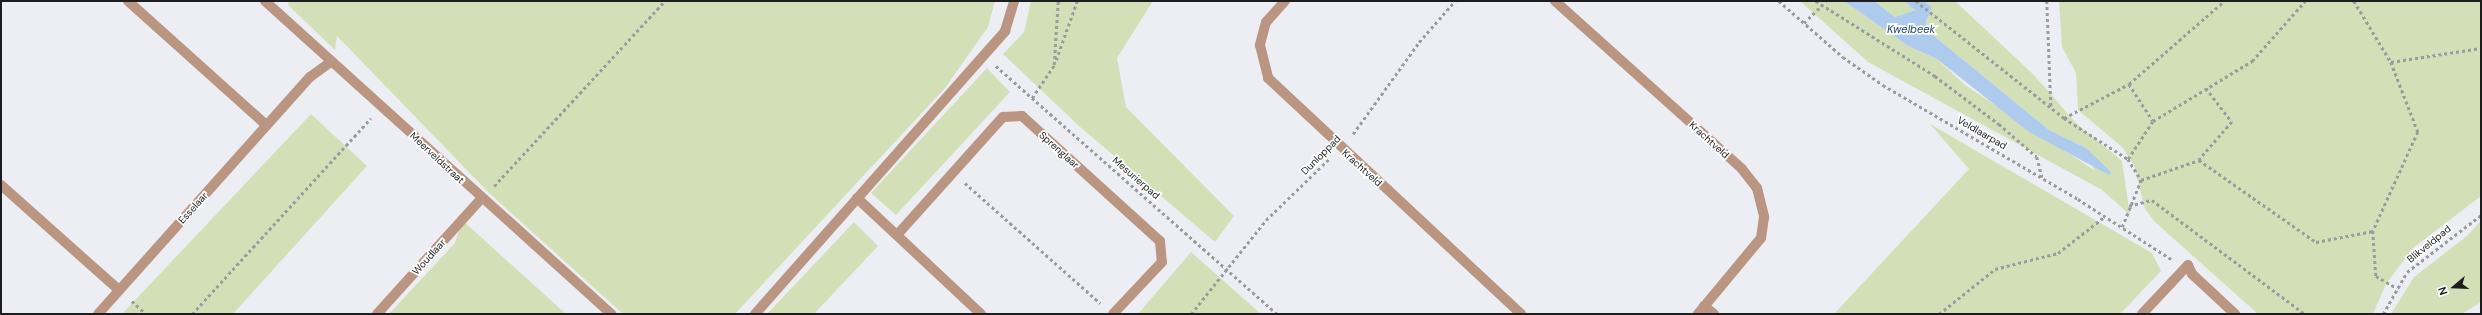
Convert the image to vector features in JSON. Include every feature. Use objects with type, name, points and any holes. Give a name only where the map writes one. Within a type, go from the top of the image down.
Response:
[{"type":"street","points":[[128,1],[266,125]]},
{"type":"street","name":"Meerveldstraat","points":[[265,1],[481,200],[611,314]]},
{"type":"street","points":[[755,314],[1005,31],[1014,1]]},
{"type":"street","name":"Krachtveld","points":[[1285,1],[1266,22],[1260,45],[1263,66],[1268,78],[1340,148],[1521,314]]},
{"type":"street","name":"Krachtveld","points":[[1555,1],[1742,169],[1757,188],[1764,217],[1761,238],[1701,310],[1714,314]]},
{"type":"street","name":"Esselaar","points":[[98,314],[310,77],[331,62]]},
{"type":"street","points":[[897,235],[1003,117],[1022,116]]},
{"type":"street","name":"Sprenglaar","points":[[1022,116],[1160,241],[1162,262],[1112,314]]},
{"type":"street","points":[[1,185],[119,290]]},
{"type":"street","points":[[857,198],[981,314]]},
{"type":"street","name":"Woudlaar","points":[[377,314],[481,200]]},
{"type":"street","points":[[2142,314],[2188,265],[2192,274],[2235,314]]},
{"type":"path","points":[[481,200],[665,1]]},
{"type":"path","points":[[1054,64],[1058,1]]},
{"type":"path","points":[[1022,116],[1054,64],[1077,1]]},
{"type":"path","name":"Dunloppad","points":[[1191,314],[1226,268],[1266,220],[1340,148],[1368,117],[1419,42],[1455,1]]},
{"type":"path","name":"Veldlaarpad","points":[[1779,1],[1843,57],[1883,85],[2042,178],[2122,227],[2183,270]]},
{"type":"path","points":[[1816,1],[1935,76],[1999,124],[2037,157],[2042,178]]},
{"type":"path","points":[[1804,23],[1826,1]]},
{"type":"path","points":[[1916,1],[2064,118],[2128,159],[2141,180]]},
{"type":"path","points":[[2047,1],[2051,107]]},
{"type":"path","points":[[2064,118],[2128,84],[2224,1]]},
{"type":"path","points":[[2128,159],[2153,121],[2252,61],[2305,1]]},
{"type":"path","points":[[2354,1],[2391,62],[2418,132],[2373,231],[2372,242],[2376,276],[2397,288]]},
{"type":"path","points":[[2391,62],[2481,48]]},
{"type":"path","name":"Mesurierpad","points":[[984,55],[1277,314]]},
{"type":"path","points":[[2128,84],[2153,121]]},
{"type":"path","points":[[2122,227],[2141,180],[2199,160],[2232,122],[2206,88]]},
{"type":"path","points":[[192,314],[381,107]]},
{"type":"path","points":[[2199,160],[2316,242],[2373,231]]},
{"type":"path","points":[[953,173],[1112,314]]},
{"type":"path","points":[[2130,206],[2152,200],[2305,314]]},
{"type":"path","name":"Blikveldpad","points":[[2383,314],[2407,272],[2481,215]]},
{"type":"path","points":[[1939,314],[1995,269],[2058,253],[2104,217]]},
{"type":"green space","points":[[289,1],[995,1],[988,27],[945,88],[735,314],[623,314],[488,192],[337,36],[335,50],[288,5]]},
{"type":"green space","points":[[1031,1],[1153,1],[1117,58],[1126,107],[1234,216],[1215,242],[1079,126],[1003,54],[1024,32]]},
{"type":"green space","points":[[1800,1],[1844,1],[1908,46],[1937,59],[1965,85],[2094,170],[2086,148],[2049,130],[1928,31],[1926,22],[1932,7],[1924,1],[1955,1],[2034,75],[2076,123],[2122,161],[2130,215],[2102,190],[1868,62]]},
{"type":"green space","points":[[1874,1],[1904,1],[1915,10],[1895,17]]},
{"type":"green space","points":[[2059,1],[2481,1],[2481,196],[2413,248],[2386,284],[2373,314],[2258,314],[2155,222],[2145,209],[2134,165],[2122,147],[2078,110],[2076,73],[2062,47]]},
{"type":"green space","points":[[987,68],[1010,92],[896,215],[871,193]]},
{"type":"green space","points":[[311,114],[367,166],[233,314],[122,314]]},
{"type":"green space","points":[[1930,124],[2152,253],[2161,271],[2120,314],[1834,314],[1969,169]]},
{"type":"green space","points":[[462,220],[566,314],[389,314],[455,243]]},
{"type":"green space","points":[[2481,221],[2481,302],[2462,314],[2391,314],[2414,277],[2467,236]]},
{"type":"green space","points":[[854,222],[878,246],[814,314],[767,314]]},
{"type":"green space","points":[[1191,252],[1261,314],[1138,314]]},
{"type":"water","name":"Kwelbeek","points":[[1844,1],[1874,1],[1895,17],[1915,10],[1904,1],[1924,1],[1932,7],[1926,22],[1928,31],[2049,130],[2086,148],[2111,172],[2109,175],[2029,132],[1937,59],[1908,46]]}]
